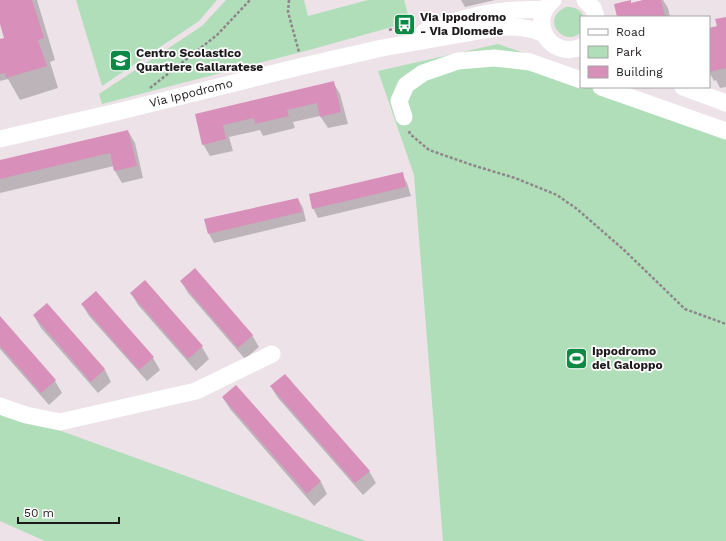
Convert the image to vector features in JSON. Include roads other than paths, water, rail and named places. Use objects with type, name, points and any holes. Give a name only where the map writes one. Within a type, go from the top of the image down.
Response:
[{"type":"street","points":[[585,0],[592,8],[596,16]]},
{"type":"street","points":[[549,5],[542,15],[542,28],[544,34],[550,42],[558,48],[567,50],[580,49]]},
{"type":"street","name":"Via Ippodromo","points":[[0,139],[303,66],[383,40],[454,21],[504,11],[549,5]]},
{"type":"street","name":"Via Ippodromo","points":[[383,40],[502,27],[519,27],[544,34]]},
{"type":"street","points":[[404,117],[400,101],[406,84],[423,73],[458,61],[494,58],[530,62],[580,80]]},
{"type":"street","points":[[604,88],[726,131]]},
{"type":"street","points":[[686,88],[726,103]]},
{"type":"street","points":[[0,406],[26,416],[60,422],[196,392],[272,354]]},
{"type":"place","name":"Via Ippodromo - Via Diomede","points":[[405,24]]},
{"type":"place","name":"Centro Scolastico Quartiere Gallaratese","points":[[120,60]]},
{"type":"place","name":"Ippodromo del Galoppo","points":[[577,358]]}]
